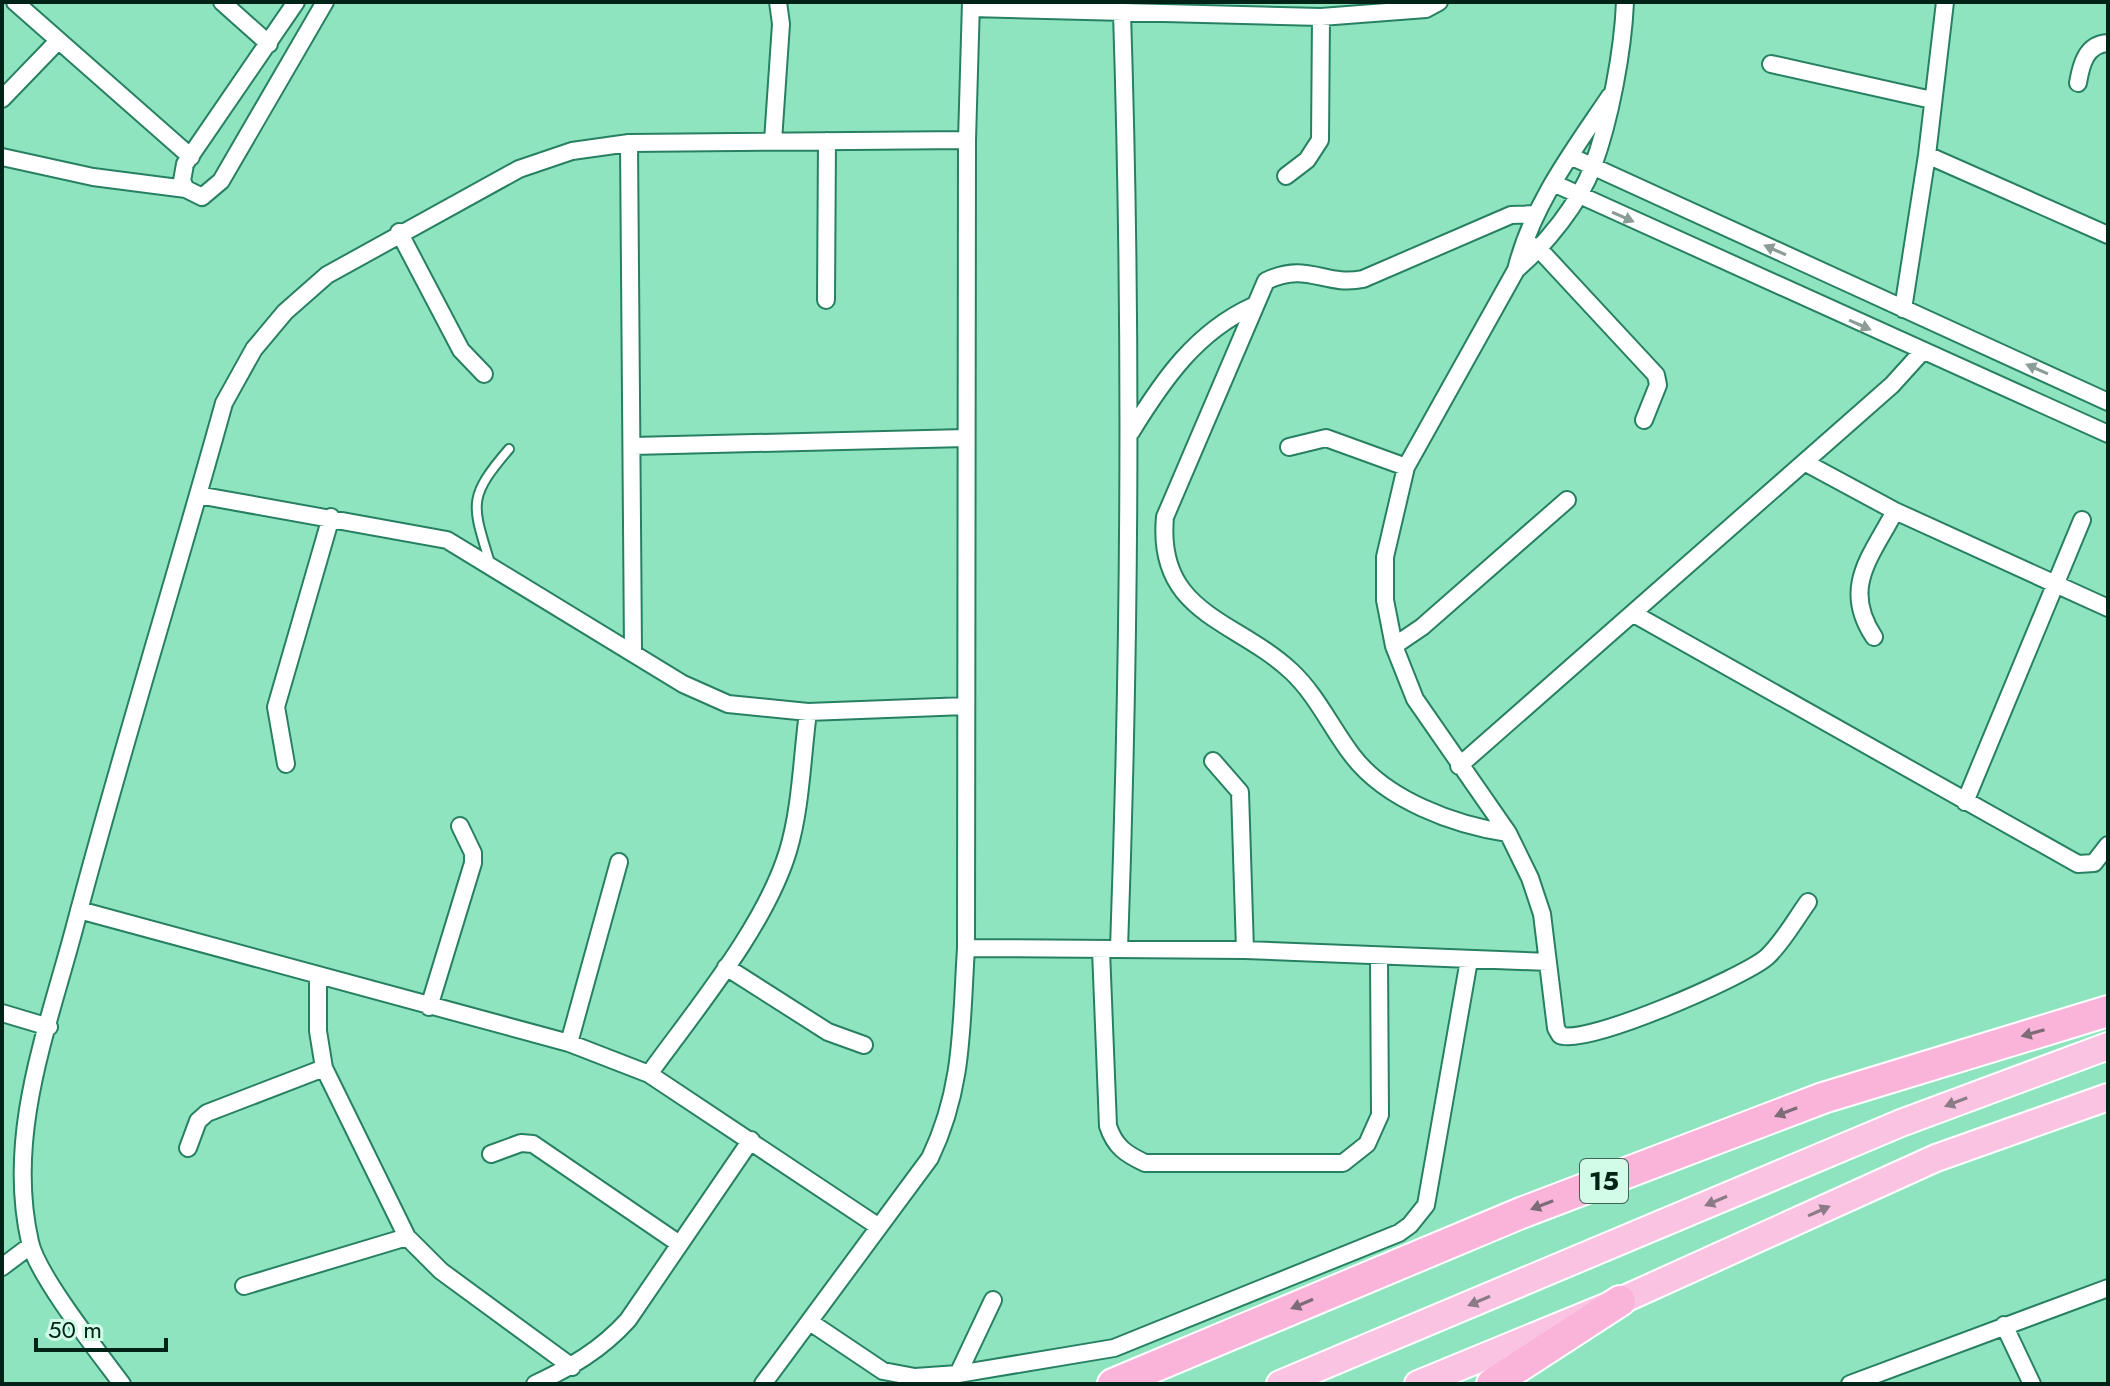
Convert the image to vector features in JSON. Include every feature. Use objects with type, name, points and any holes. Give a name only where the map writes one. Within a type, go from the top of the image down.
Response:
[{"type":"highway","name":"15","points":[[1113,1384],[1521,1213],[1823,1098],[2108,1011]]},
{"type":"highway","points":[[1280,1384],[1901,1123],[2108,1046]]},
{"type":"highway","points":[[1418,1384],[1620,1301],[1936,1158],[2108,1097]]},
{"type":"highway","points":[[1492,1384],[1620,1301]]},
{"type":"street","points":[[15,2],[191,157]]},
{"type":"street","points":[[222,2],[269,44]]},
{"type":"street","points":[[186,189],[182,173],[191,157],[296,2]]},
{"type":"street","points":[[2,157],[93,177],[186,189],[202,197],[221,181],[325,2]]},
{"type":"street","points":[[773,141],[781,24],[778,2]]},
{"type":"street","points":[[763,1384],[930,1158],[948,1121],[958,1083],[966,948],[967,140],[971,5],[1321,17],[1348,9],[1426,9],[1439,2]]},
{"type":"street","points":[[1516,270],[1539,249],[1592,167],[1610,96],[1625,2]]},
{"type":"street","points":[[1903,309],[1927,155],[1945,2]]},
{"type":"street","points":[[1114,9],[1131,313],[1119,949]]},
{"type":"street","points":[[1286,176],[1307,160],[1320,140],[1321,17]]},
{"type":"street","points":[[2,99],[57,42]]},
{"type":"street","points":[[2078,83],[2081,62],[2090,50],[2108,43]]},
{"type":"street","points":[[1771,64],[1932,100]]},
{"type":"street","points":[[1610,96],[1553,183],[1523,241],[1516,270],[1406,467],[1385,557],[1385,600],[1394,646],[1415,699],[1508,833],[1530,878],[1542,914],[1556,1028],[1560,1035],[1574,1038],[1613,1027],[1748,971],[1775,948],[1808,902]]},
{"type":"street","points":[[122,1384],[67,1307],[30,1246],[22,1191],[23,1124],[108,798],[224,403],[254,349],[285,312],[327,275],[399,232],[519,169],[572,151],[629,143],[967,140]]},
{"type":"street","points":[[826,300],[827,141]]},
{"type":"street","points":[[629,143],[633,651]]},
{"type":"street","points":[[1927,155],[2108,235]]},
{"type":"street","points":[[1570,156],[2108,402]]},
{"type":"street","points":[[1553,183],[1921,353],[2108,434]]},
{"type":"street","points":[[1508,833],[1458,823],[1398,793],[1367,772],[1291,671],[1207,615],[1183,595],[1172,576],[1163,534],[1165,517],[1266,281],[1291,271],[1337,281],[1363,279],[1511,215],[1536,214]]},
{"type":"street","points":[[399,232],[461,350],[484,374]]},
{"type":"street","points":[[1523,241],[1539,249],[1656,375],[1658,385],[1644,420]]},
{"type":"street","points":[[1130,433],[1178,361],[1232,315],[1253,306]]},
{"type":"street","points":[[1459,766],[1806,463],[1892,385],[1921,353]]},
{"type":"street","points":[[633,446],[966,438]]},
{"type":"street","points":[[1289,447],[1326,438],[1406,467]]},
{"type":"street","points":[[1806,463],[1895,511],[2055,581],[2108,608]]},
{"type":"street","points":[[198,495],[433,535],[633,651],[683,684],[728,704],[808,712],[966,706]]},
{"type":"street","points":[[1394,646],[1422,627],[1567,500]]},
{"type":"street","points":[[1874,637],[1862,619],[1857,592],[1860,577],[1895,511]]},
{"type":"street","points":[[286,764],[276,707],[331,517]]},
{"type":"street","points":[[1965,802],[2082,520]]},
{"type":"street","points":[[1634,614],[2078,864],[2094,863],[2108,845]]},
{"type":"street","points":[[649,1074],[726,967],[781,871],[789,849],[808,712]]},
{"type":"street","points":[[1213,761],[1240,792],[1245,950]]},
{"type":"street","points":[[429,1007],[473,863],[473,853],[460,826]]},
{"type":"street","points":[[569,1043],[619,862]]},
{"type":"street","points":[[79,910],[569,1043],[649,1074],[879,1227]]},
{"type":"street","points":[[966,948],[1245,950],[1548,962]]},
{"type":"street","points":[[1101,950],[1108,1126],[1113,1142],[1145,1163],[1343,1163],[1355,1155],[1375,1130],[1380,1115],[1379,957]]},
{"type":"street","points":[[810,1322],[883,1371],[915,1377],[958,1374],[1114,1348],[1399,1233],[1426,1205],[1469,960]]},
{"type":"street","points":[[726,967],[828,1032],[864,1045]]},
{"type":"street","points":[[318,975],[318,1031],[324,1068],[407,1237],[441,1271],[572,1367]]},
{"type":"street","points":[[2,1013],[49,1027]]},
{"type":"street","points":[[188,1148],[198,1121],[207,1113],[324,1068]]},
{"type":"street","points":[[535,1384],[572,1367],[610,1340],[628,1320],[751,1140]]},
{"type":"street","points":[[491,1154],[521,1143],[533,1144],[678,1243]]},
{"type":"street","points":[[244,1286],[407,1237]]},
{"type":"street","points":[[2,1267],[30,1246]]},
{"type":"street","points":[[1850,1384],[2108,1288]]},
{"type":"street","points":[[958,1374],[993,1300]]},
{"type":"street","points":[[2004,1325],[2032,1384]]},
{"type":"lane","points":[[491,568],[475,500],[484,479],[509,449]]}]
